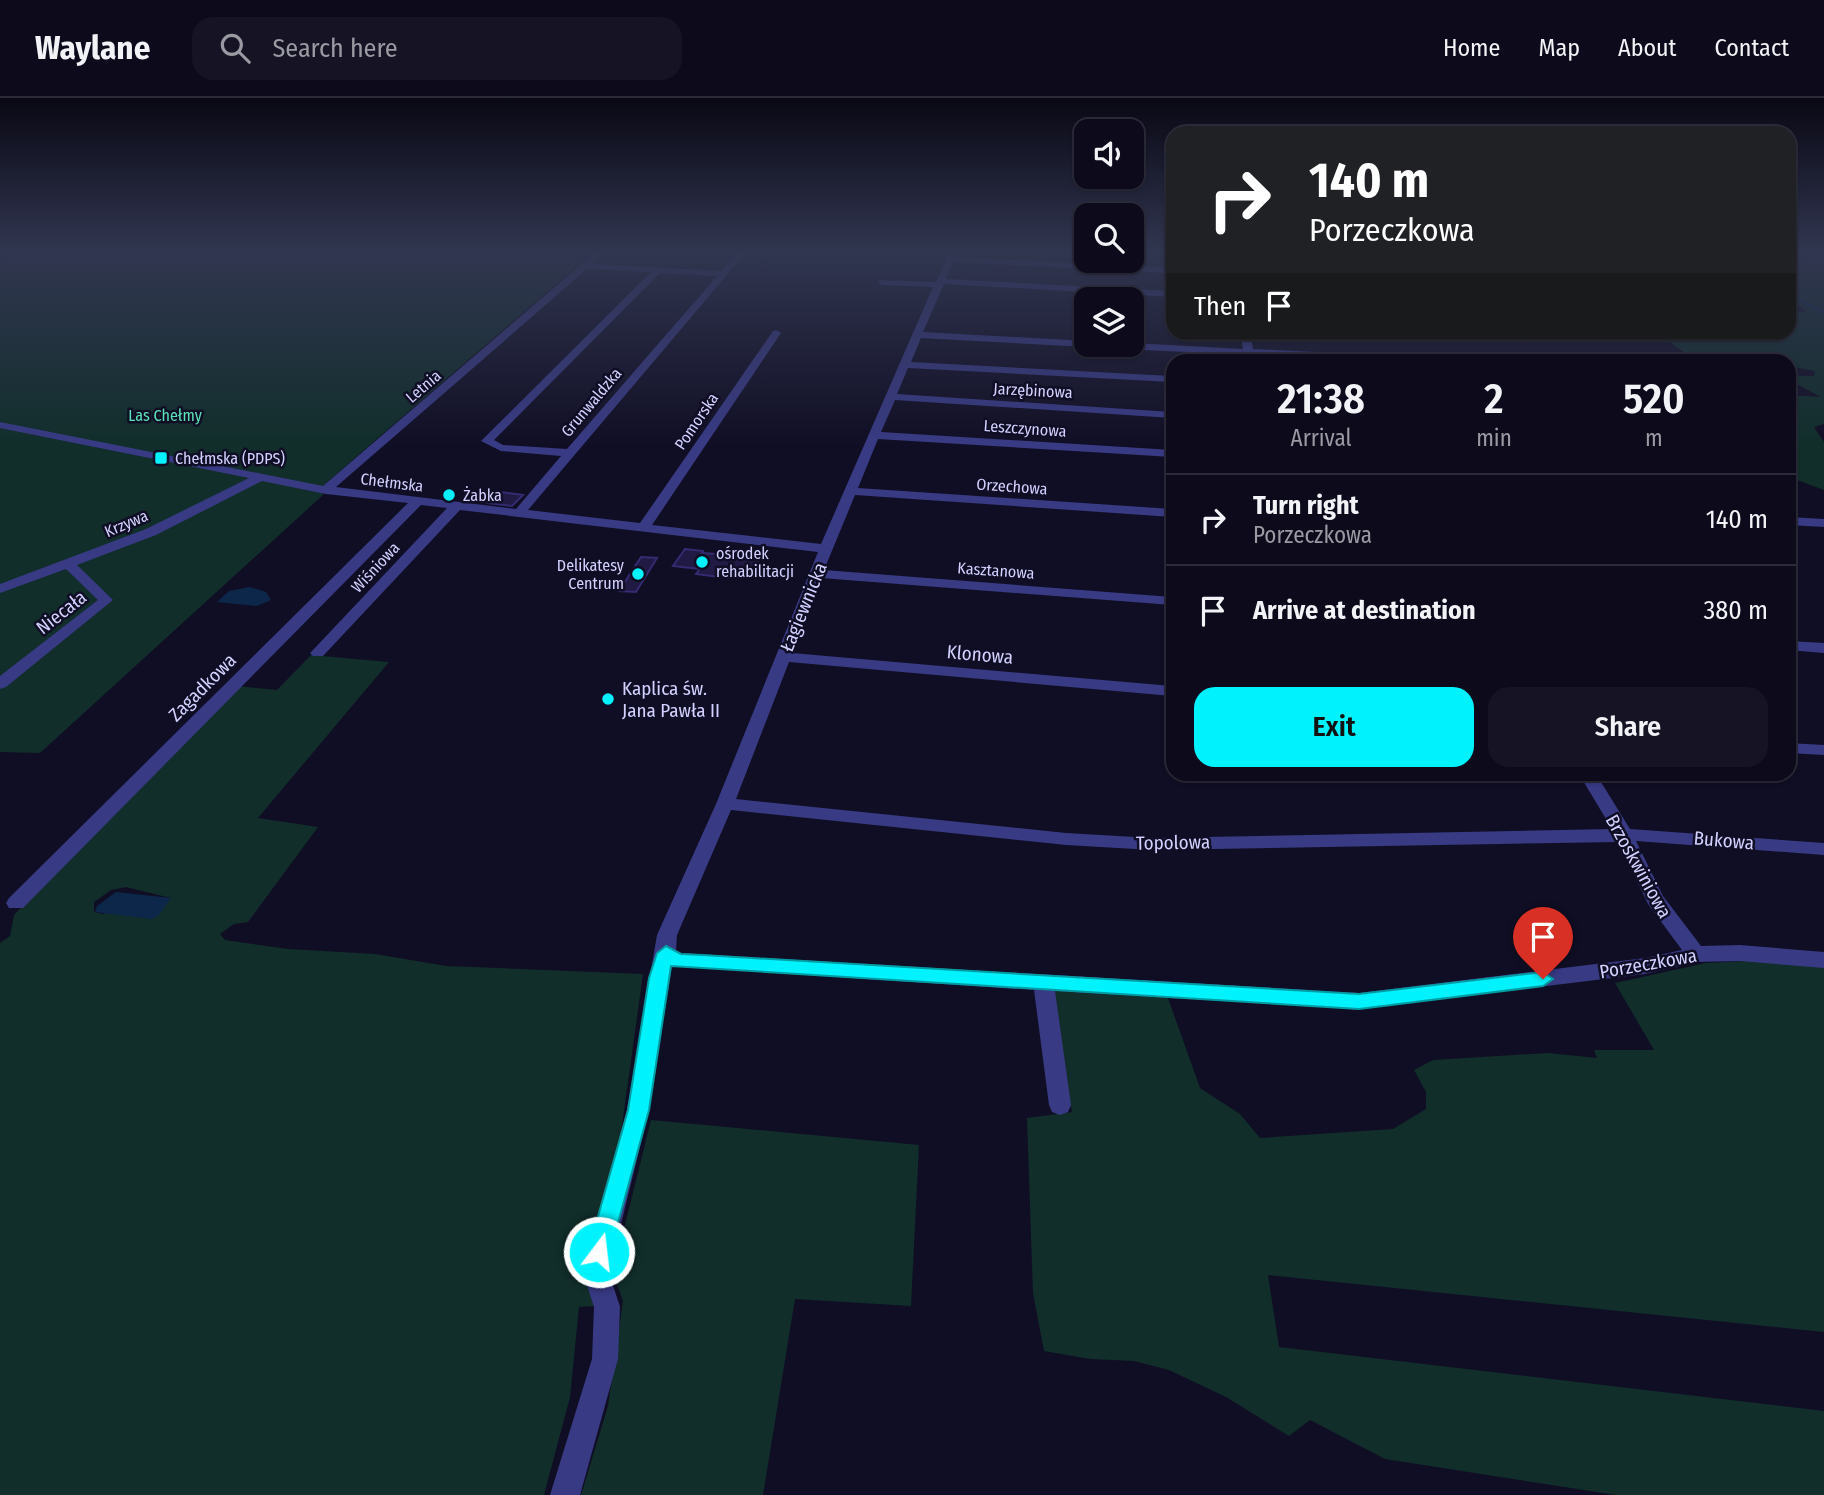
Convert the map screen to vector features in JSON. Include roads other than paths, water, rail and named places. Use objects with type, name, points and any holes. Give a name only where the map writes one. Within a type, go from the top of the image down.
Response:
[{"type":"street","name":"Letnia","points":[[326,490],[528,315]]},
{"type":"street","points":[[569,453],[501,448],[487,441],[613,315]]},
{"type":"street","name":"Grunwaldzka","points":[[519,513],[686,315]]},
{"type":"street","name":"Łagiewnicka","points":[[565,1495],[606,1359],[607,1307],[596,1273],[638,1110],[658,978],[672,957],[665,945],[674,918],[725,804],[826,549],[925,315]]},
{"type":"street","name":"Pomorska","points":[[643,528],[776,333]]},
{"type":"street","points":[[917,335],[1074,343]]},
{"type":"street","points":[[1246,340],[1249,352]]},
{"type":"street","points":[[1237,354],[1292,354]]},
{"type":"street","points":[[1137,357],[1163,366]]},
{"type":"street","points":[[905,365],[1163,366]]},
{"type":"street","name":"Jarzębinowa","points":[[891,397],[1166,415]]},
{"type":"street","name":"Chełmska","points":[[0,425],[326,490],[826,549]]},
{"type":"street","name":"Leszczynowa","points":[[875,435],[1166,454]]},
{"type":"street","name":"Krzywa","points":[[0,589],[70,565],[151,532],[261,477]]},
{"type":"street","name":"Orzechowa","points":[[850,491],[1166,513]]},
{"type":"street","name":"Zagadkowa","points":[[16,903],[418,501]]},
{"type":"street","name":"Wiśniowa","points":[[318,653],[457,505]]},
{"type":"street","points":[[1796,521],[1824,523]]},
{"type":"street","name":"Niecała","points":[[0,684],[106,600],[70,565]]},
{"type":"street","name":"Kasztanowa","points":[[818,574],[1166,601]]},
{"type":"street","points":[[1796,646],[1824,648]]},
{"type":"street","name":"Klonowa","points":[[784,657],[1166,690]]},
{"type":"street","points":[[1796,748],[1824,750]]},
{"type":"street","name":"Brzoskwiniowa","points":[[1592,781],[1624,835],[1655,899],[1696,954]]},
{"type":"street","name":"Topolowa","points":[[725,804],[1066,839],[1152,844],[1624,835]]},
{"type":"street","name":"Bukowa","points":[[1624,835],[1824,849]]},
{"type":"street","name":"Porzeczkowa","points":[[672,957],[1359,1001],[1645,966],[1696,954],[1740,953],[1824,960]]},
{"type":"street","points":[[1043,982],[1060,1105]]},
{"type":"water","points":[[250,587],[266,592],[271,600],[257,606],[217,602],[229,591]]},
{"type":"water","points":[[116,892],[171,898],[158,916],[151,919],[95,912],[97,906]]},
{"type":"place","name":"Chełmska (PDPS)","points":[[161,458]]},
{"type":"place","name":"Żabka","points":[[449,495]]},
{"type":"place","name":"ośrodek rehabilitacji","points":[[702,562]]},
{"type":"place","name":"Delikatesy Centrum","points":[[638,574]]},
{"type":"place","name":"Kaplica św. Jana Pawła II","points":[[608,699]]},
{"type":"park label","name":"Las Chełmy","points":[[165,415]]}]
